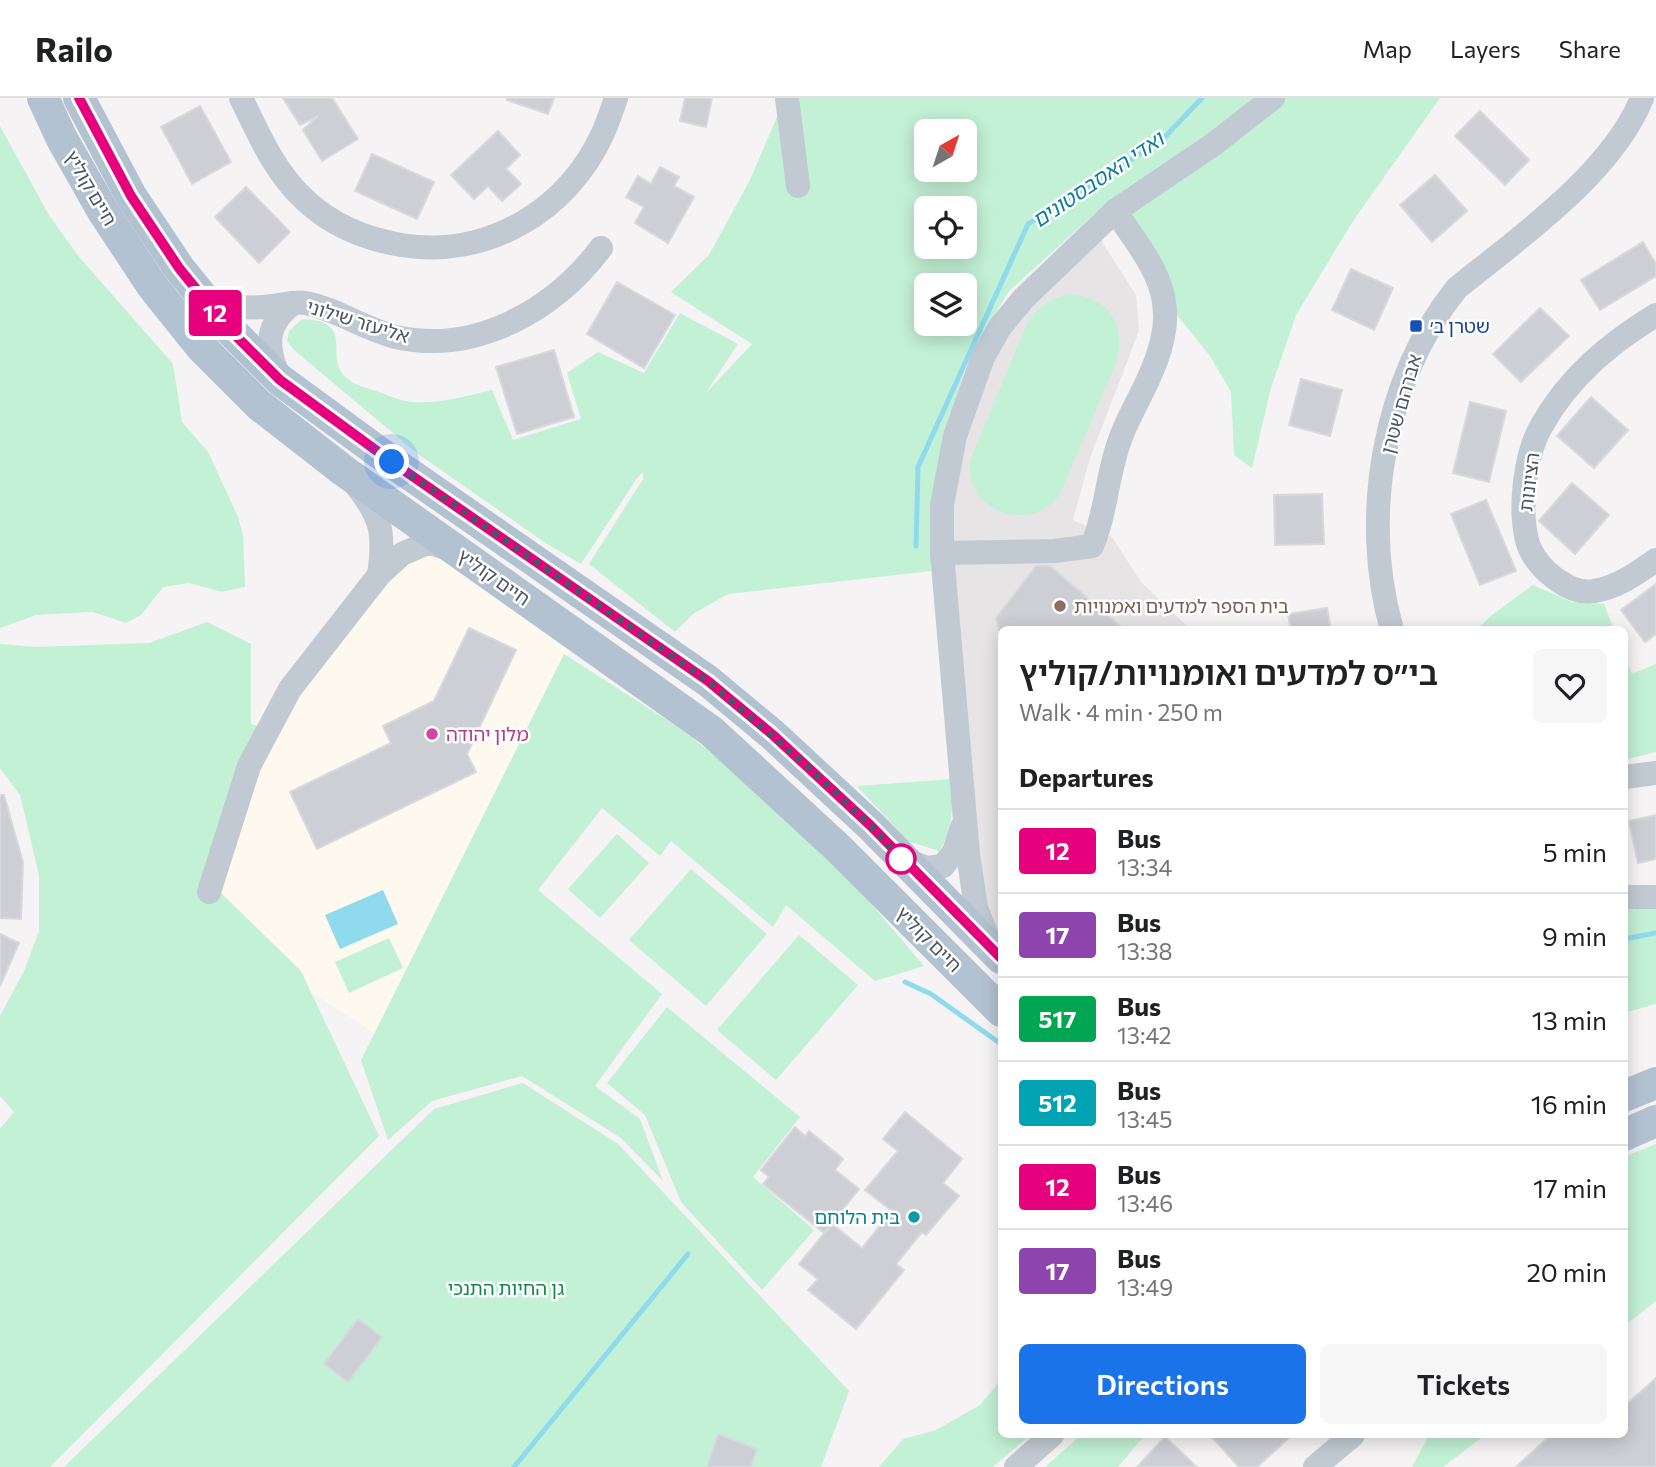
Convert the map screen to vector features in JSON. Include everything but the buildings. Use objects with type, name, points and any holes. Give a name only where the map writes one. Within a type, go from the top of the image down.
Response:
[{"type":"main road","name":"חיים קוליץ","points":[[43,98],[62,139],[104,213],[177,318],[202,348],[259,405],[344,471],[720,739],[838,848],[998,1008]]},
{"type":"main road","name":"חיים קוליץ","points":[[79,98],[131,196],[198,293],[226,326],[280,380],[392,462],[708,681],[807,766],[870,825],[998,955]]},
{"type":"main road","points":[[1628,1094],[1656,1083]]},
{"type":"main road","points":[[1628,1133],[1656,1121]]},
{"type":"street","points":[[241,98],[279,170],[307,202],[329,218],[356,233],[382,242],[421,248],[454,248],[515,228],[554,200],[591,154],[603,133],[616,98]]},
{"type":"street","points":[[787,98],[798,186]]},
{"type":"street","points":[[998,955],[987,937],[976,908],[965,816],[942,553],[942,505],[955,436],[983,357],[1000,327],[1024,298],[1115,211],[1214,144],[1273,98]]},
{"type":"street","name":"אברהם שטרן","points":[[1391,626],[1380,570],[1379,497],[1396,409],[1419,344],[1457,288],[1564,198],[1615,146],[1642,98]]},
{"type":"street","points":[[942,553],[1055,551],[1092,546],[1121,437],[1152,371],[1164,330],[1165,299],[1156,274],[1115,211]]},
{"type":"street","name":"אליעזר שילוני","points":[[198,293],[223,305],[243,309],[303,303],[376,331],[428,341],[471,335],[512,323],[537,309],[585,268],[601,248]]},
{"type":"street","name":"אליעזר שילוני","points":[[280,380],[273,365],[270,334],[274,321],[294,303]]},
{"type":"street","name":"הציונות","points":[[1656,314],[1611,345],[1585,368],[1541,426],[1531,449],[1525,484],[1525,518],[1527,541],[1533,554],[1552,577],[1578,591],[1608,589],[1656,560]]},
{"type":"street","points":[[344,471],[368,502],[380,529],[384,545],[379,575]]},
{"type":"street","points":[[209,892],[249,766],[290,689],[379,575],[402,554],[423,545],[435,544],[465,557]]},
{"type":"street","points":[[1628,776],[1656,773]]},
{"type":"street","points":[[898,856],[917,866],[935,869],[943,866],[954,852],[965,816]]},
{"type":"street","points":[[1628,897],[1656,897]]},
{"type":"street","points":[[1016,1467],[1049,1438]]},
{"type":"street","points":[[1315,1467],[1348,1438]]},
{"type":"shaded area","name":"בית הספר למדעים ואמנויות","points":[[1097,234],[1136,295],[1139,331],[1090,458],[1073,520],[1112,537],[1141,582],[1187,626],[998,626],[998,935],[978,890],[947,536],[959,436],[987,363],[1022,307]]},
{"type":"shaded area","points":[[425,544],[577,635],[382,1038],[185,910],[263,707],[290,689],[379,575]]},
{"type":"green space","points":[[785,98],[1440,98],[1353,221],[1296,315],[1271,388],[1252,468],[1234,455],[1231,392],[1210,356],[1169,305],[1100,209],[1009,291],[967,360],[941,454],[931,571],[728,594],[693,614],[675,632],[589,564],[643,479],[643,472],[581,564],[547,544],[418,454],[294,350],[287,341],[289,331],[302,319],[318,321],[328,326],[334,332],[339,366],[350,381],[403,400],[442,401],[492,390],[513,440],[581,419],[567,373],[598,352],[644,373],[680,313],[738,344],[705,394],[752,344],[671,292],[709,255],[750,180]]},
{"type":"green space","points":[[0,126],[50,217],[80,258],[173,364],[182,422],[208,452],[238,517],[243,535],[245,587],[222,592],[189,583],[163,587],[141,615],[126,623],[93,612],[36,615],[0,628]]},
{"type":"green space","points":[[1069,294],[1095,301],[1111,314],[1119,335],[1117,361],[1057,498],[1042,510],[1028,515],[1013,515],[987,504],[978,493],[972,480],[972,456],[1028,322],[1046,304]]},
{"type":"green space","points":[[1533,585],[1572,602],[1604,604],[1612,626],[1480,626]]},
{"type":"green space","points":[[207,622],[251,644],[251,724],[257,726],[217,889],[301,971],[379,1136],[50,1467],[0,1467],[0,1129],[14,1112],[0,1096],[0,1016],[24,971],[39,931],[39,875],[20,795],[0,768],[0,644],[36,647],[149,643]]},
{"type":"green space","points":[[564,654],[684,731],[721,761],[834,860],[924,966],[875,981],[786,905],[773,927],[671,841],[660,856],[602,808],[538,890],[662,994],[595,1086],[640,1119],[663,1181],[621,1138],[522,1076],[432,1101],[388,1140],[361,1060]]},
{"type":"green space","points":[[1628,664],[1632,674],[1656,664],[1656,752],[1628,759]]},
{"type":"green space","points":[[953,779],[950,825],[939,851],[908,841],[857,786]]},
{"type":"green space","points":[[617,834],[649,863],[600,918],[568,889]]},
{"type":"green space","points":[[691,869],[767,934],[706,1006],[629,940]]},
{"type":"green space","points":[[1656,907],[1656,1004],[1628,1012],[1628,908]]},
{"type":"green space","points":[[799,935],[858,985],[776,1080],[717,1030]]},
{"type":"green space","points":[[389,938],[403,968],[349,993],[335,962]]},
{"type":"green space","points":[[667,1007],[800,1117],[753,1177],[814,1230],[762,1290],[681,1202],[645,1115],[607,1083]]},
{"type":"green space","name":"גן החיות התנכי","points":[[523,1083],[618,1144],[849,1391],[821,1467],[64,1467],[434,1109]]},
{"type":"green space","points":[[1656,1144],[1656,1301],[1628,1323],[1628,1155]]},
{"type":"green space","points":[[998,1384],[998,1438],[1027,1438],[993,1467],[879,1467],[903,1439],[936,1430],[980,1405]]},
{"type":"green space","points":[[1078,1438],[1142,1438],[1118,1467],[1045,1467]]},
{"type":"green space","points":[[1427,1438],[1481,1438],[1443,1467],[1412,1467]]},
{"type":"water","points":[[383,890],[398,924],[340,949],[325,915]]},
{"type":"waterway","name":"ואדי האסבסטונים","points":[[916,546],[918,467],[1028,224],[1161,141],[1202,98]]},
{"type":"waterway","points":[[1628,938],[1656,933]]},
{"type":"waterway","points":[[905,982],[931,994],[998,1042]]},
{"type":"waterway","points":[[514,1467],[688,1254]]},
{"type":"bus line","name":"12","points":[[79,98],[131,196],[179,268],[226,326],[280,380],[311,405],[611,612],[741,707],[870,825],[998,955]]},
{"type":"place","name":"שטרן ב׳","points":[[1416,326]]},
{"type":"place","name":"בית הספר למדעים ואמנויות","points":[[1060,606]]},
{"type":"place","name":"מלון יהודה","points":[[432,734]]},
{"type":"place","name":"בית הלוחם","points":[[914,1217]]},
{"type":"route","points":[[392,462],[708,681],[807,766],[870,825],[901,859]]}]
